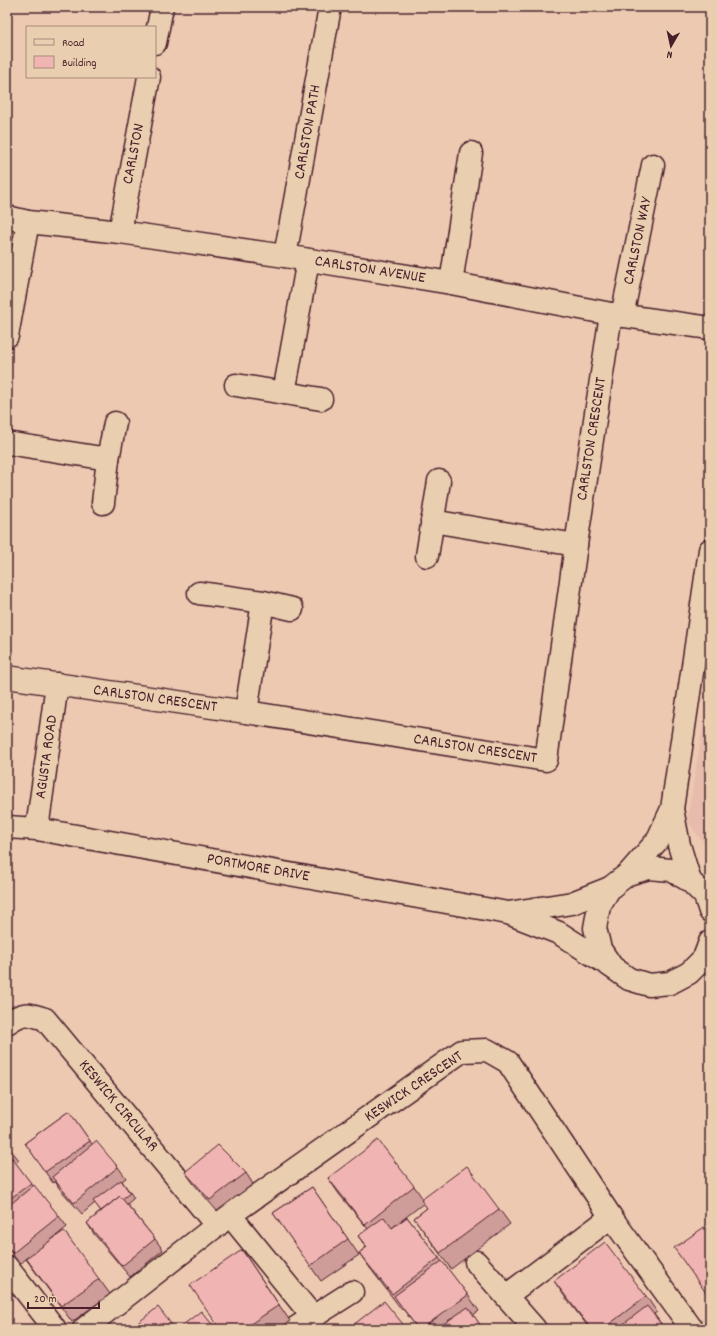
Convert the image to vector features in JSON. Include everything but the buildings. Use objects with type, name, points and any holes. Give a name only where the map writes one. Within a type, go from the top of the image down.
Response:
[{"type":"street","points":[[156,38],[162,7]]},
{"type":"street","name":"CARLSTON PATH","points":[[285,256],[330,7]]},
{"type":"street","name":"CARLSTON","points":[[120,232],[149,78]]},
{"type":"street","points":[[451,283],[471,153]]},
{"type":"street","name":"CARLSTON WAY","points":[[617,315],[653,166]]},
{"type":"street","name":"CARLSTON AVENUE","points":[[7,217],[28,222],[120,232],[285,256],[451,283],[617,315],[710,328]]},
{"type":"street","points":[[7,336],[28,222]]},
{"type":"street","points":[[284,393],[308,260]]},
{"type":"street","name":"CARLSTON CRESCENT","points":[[7,677],[246,712],[546,760],[576,545],[617,315]]},
{"type":"street","points":[[236,385],[321,399]]},
{"type":"street","points":[[103,503],[108,459],[115,423]]},
{"type":"street","points":[[7,443],[108,459]]},
{"type":"street","points":[[427,556],[439,481]]},
{"type":"street","points":[[432,521],[576,545]]},
{"type":"street","points":[[612,967],[600,948],[596,928],[599,906],[610,888],[628,874],[657,841],[672,809],[710,550]]},
{"type":"street","points":[[199,593],[263,602],[292,609]]},
{"type":"street","points":[[246,712],[263,602]]},
{"type":"street","name":"AGUSTA ROAD","points":[[37,829],[57,684]]},
{"type":"street","points":[[672,809],[679,845],[704,898]]},
{"type":"street","name":"PORTMORE DRIVE","points":[[7,827],[37,829],[508,913],[559,933],[629,979],[649,985],[670,983],[700,975]]},
{"type":"street","points":[[628,874],[649,868],[671,870],[704,898]]},
{"type":"street","name":"PORTMORE DRIVE","points":[[508,913],[572,903],[610,888]]},
{"type":"street","points":[[700,975],[710,942]]},
{"type":"street","name":"KESWICK CIRCULAR","points":[[7,1023],[16,1017],[29,1014],[45,1019],[223,1220],[313,1317]]},
{"type":"street","name":"KESWICK CRESCENT","points":[[84,1329],[223,1220],[462,1051],[487,1050],[508,1062],[611,1217],[692,1329]]},
{"type":"street","points":[[506,1296],[611,1217]]},
{"type":"street","points":[[476,1262],[535,1329]]},
{"type":"street","points":[[7,1267],[55,1329]]},
{"type":"street","points":[[294,1329],[352,1292]]},
{"type":"shaded area","points":[[710,686],[710,852],[687,820]]}]
